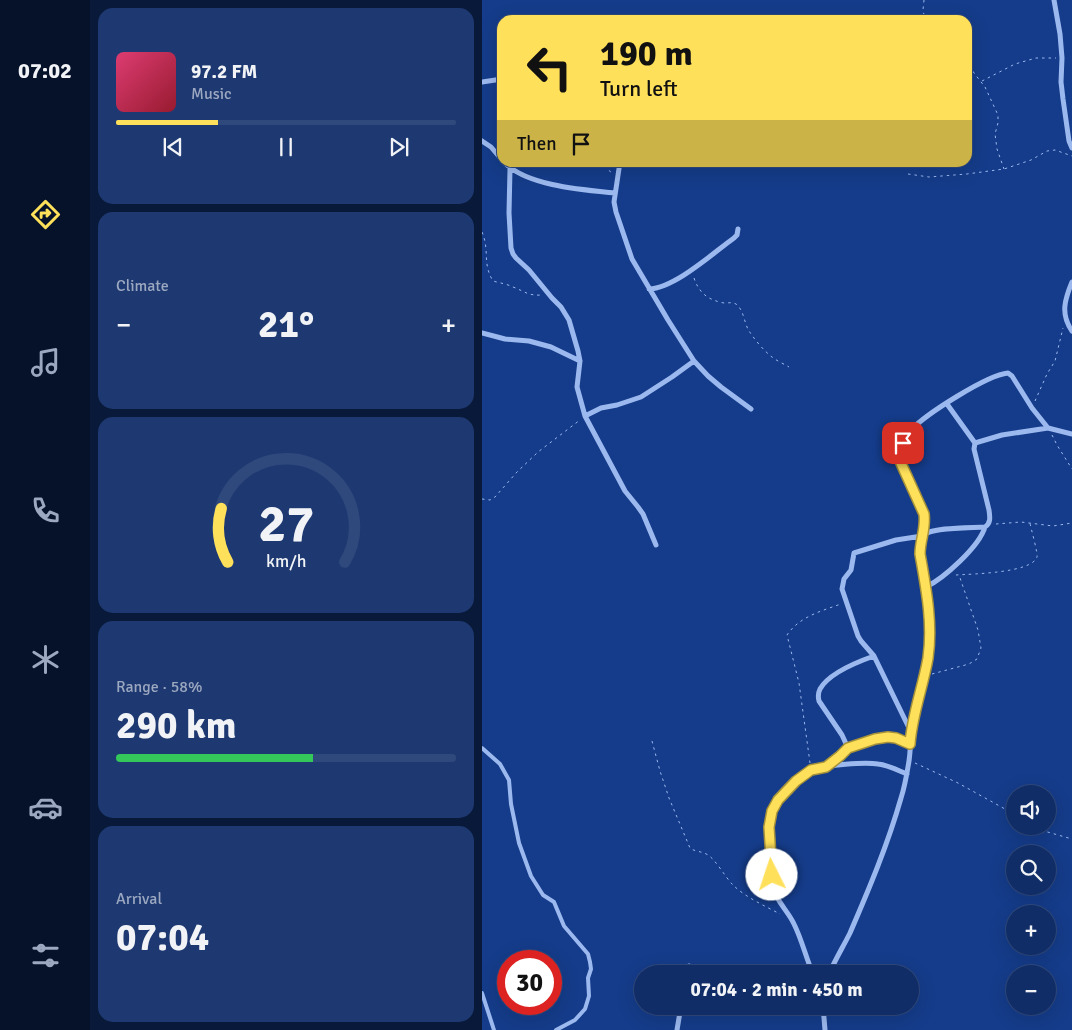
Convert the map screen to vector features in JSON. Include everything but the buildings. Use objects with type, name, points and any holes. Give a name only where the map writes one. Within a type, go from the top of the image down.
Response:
[{"type":"street","points":[[1054,0],[1060,34],[1061,82],[1069,141],[1072,148]]},
{"type":"street","points":[[482,82],[497,80]]},
{"type":"street","points":[[482,141],[497,155]]},
{"type":"street","points":[[619,167],[614,202],[632,259],[694,361],[714,382],[751,409]]},
{"type":"street","points":[[615,193],[554,185],[534,180],[510,169],[509,213],[511,248],[516,258],[561,307],[568,320],[580,361],[577,387],[585,416],[625,491],[643,514],[656,546]]},
{"type":"street","points":[[649,289],[660,288],[691,270],[734,238],[737,235],[738,229]]},
{"type":"street","points":[[1072,282],[1065,304],[1065,319],[1072,331]]},
{"type":"street","points":[[482,333],[506,340],[552,347],[580,361]]},
{"type":"street","points":[[585,416],[601,408],[641,397],[694,361]]},
{"type":"street","points":[[834,965],[874,877],[902,797],[909,760],[911,732],[928,659],[930,638],[929,616],[920,554],[925,523],[924,514],[900,461],[899,452],[910,431],[920,421],[982,382],[1001,374],[1008,373],[1012,376],[1032,408],[1048,428]]},
{"type":"street","points":[[926,587],[943,577],[973,547],[979,540],[990,518],[974,449],[975,443],[947,404]]},
{"type":"street","points":[[975,443],[1002,434],[1048,428],[1072,434]]},
{"type":"street","points":[[911,732],[874,656],[860,641],[846,602],[842,588],[843,583],[851,570],[854,553],[896,540],[922,536],[945,529],[986,526]]},
{"type":"street","points":[[848,748],[842,735],[819,701],[818,695],[825,684],[837,673],[874,656]]},
{"type":"street","points":[[826,767],[848,748],[875,739],[896,738],[910,744]]},
{"type":"street","points":[[810,965],[793,922],[778,901],[773,888],[769,827],[772,811],[778,800],[796,781],[811,770],[826,767],[876,764],[907,774]]},
{"type":"street","points":[[676,1030],[679,1015]]},
{"type":"street","points":[[824,1015],[825,1030]]},
{"type":"lane","points":[[482,748],[500,764],[509,780],[511,804],[519,843],[531,876],[542,895],[554,902],[564,926],[588,954],[590,962],[588,978],[589,996],[585,1009],[576,1020],[556,1030]]},
{"type":"lane","points":[[482,994],[494,1030]]},
{"type":"path","points":[[924,0],[925,15]]},
{"type":"path","points":[[981,82],[1015,64],[1036,58],[1062,58]]},
{"type":"path","points":[[972,69],[985,87],[998,115],[997,149],[1004,169]]},
{"type":"path","points":[[908,174],[929,177],[1004,169],[1031,160],[1047,151],[1055,150],[1072,156]]},
{"type":"path","points":[[605,167],[618,178]]},
{"type":"path","points":[[482,232],[486,242],[486,269],[493,281],[525,293],[535,295],[549,294]]},
{"type":"path","points":[[691,270],[699,291],[711,299],[734,303],[742,312],[749,331],[760,345],[773,358],[789,367]]},
{"type":"path","points":[[1032,408],[1055,361],[1065,319]]},
{"type":"path","points":[[482,499],[490,500],[495,497],[538,452],[585,416]]},
{"type":"path","points":[[1048,428],[1056,446],[1072,469]]},
{"type":"path","points":[[986,526],[1022,522],[1053,526],[1072,523]]},
{"type":"path","points":[[943,577],[988,574],[1033,563],[1038,553],[1030,523]]},
{"type":"path","points":[[924,676],[948,668],[969,664],[977,659],[981,648],[978,630],[959,575]]},
{"type":"path","points":[[811,770],[799,683],[787,635],[792,627],[802,619],[846,602]]},
{"type":"path","points":[[652,740],[669,798],[690,848],[707,854],[714,860],[735,888],[793,922]]},
{"type":"path","points":[[909,760],[958,783],[1006,810]]},
{"type":"path","points":[[1056,835],[1072,840]]},
{"type":"route","points":[[772,875],[769,827],[772,811],[778,800],[796,781],[811,770],[826,767],[853,746],[888,737],[910,744],[911,732],[928,659],[930,638],[926,587],[920,554],[925,523],[924,514],[900,461],[899,452],[903,443]]}]
